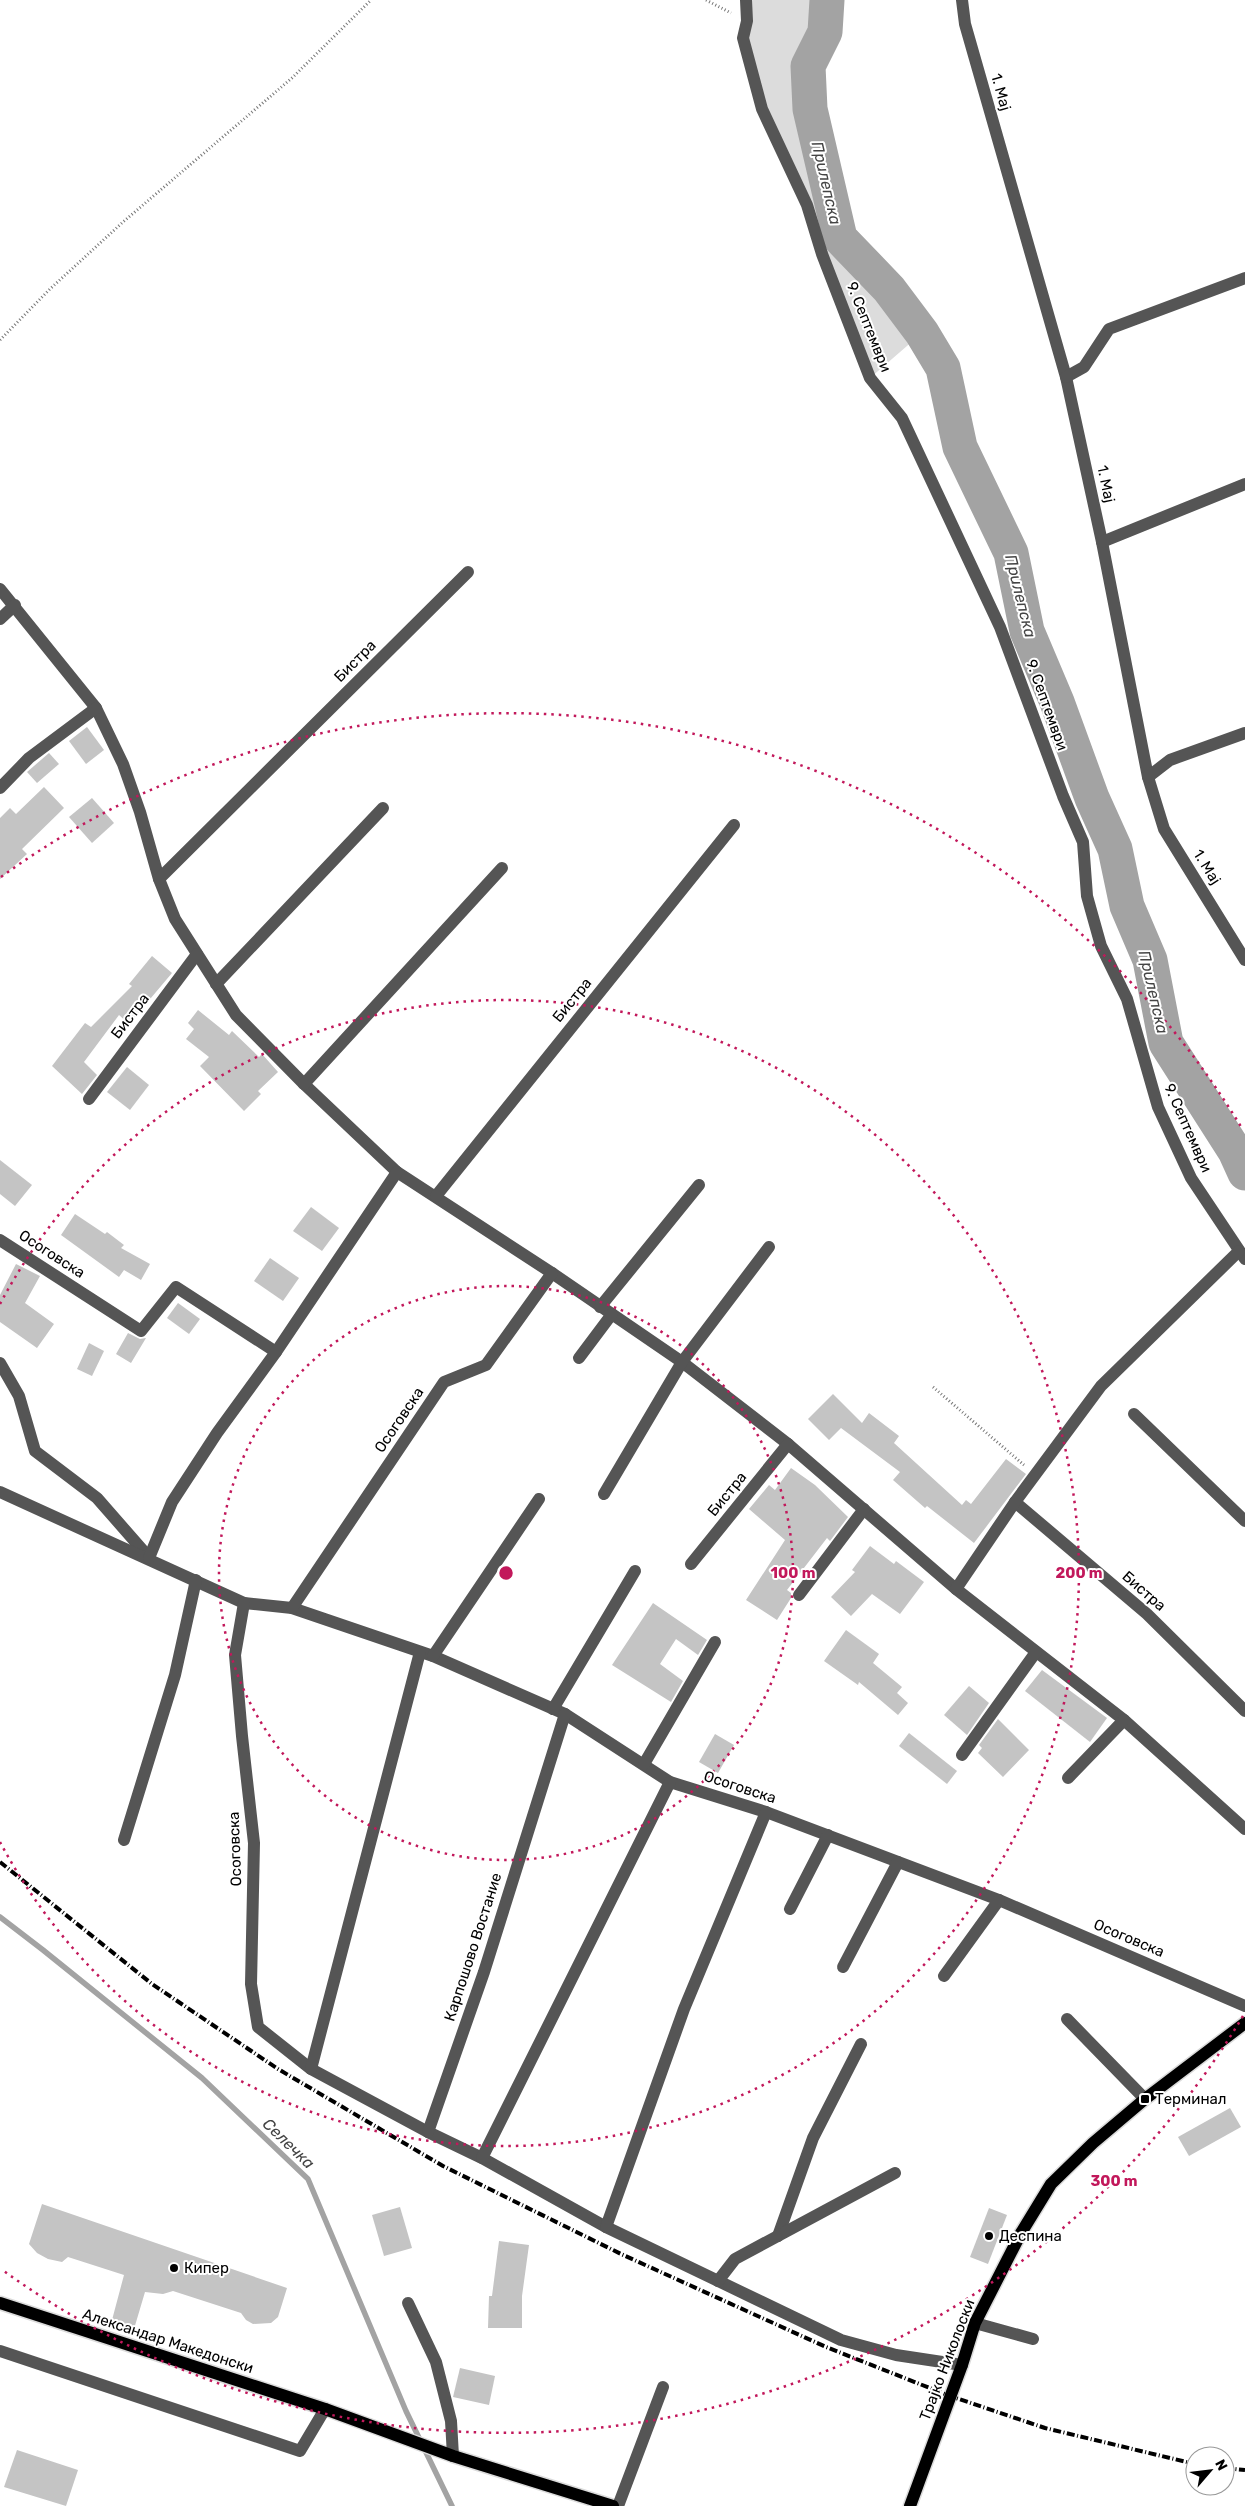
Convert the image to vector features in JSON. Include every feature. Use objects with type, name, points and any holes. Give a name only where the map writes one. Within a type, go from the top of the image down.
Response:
[{"type":"main road","name":"Трајко Николоски","points":[[910,2506],[962,2365],[975,2323],[1021,2233],[1051,2184],[1092,2143],[1145,2099],[1245,2023]]},
{"type":"main road","name":"Александар Македонски","points":[[0,2303],[325,2409],[453,2456]]},
{"type":"main road","points":[[453,2456],[614,2506]]},
{"type":"street","name":"9. Септември","points":[[746,0],[747,21],[743,38],[762,109],[807,204],[822,254],[870,378],[902,418],[1000,627],[1062,796],[1083,842],[1087,896],[1101,946],[1127,999],[1158,1108],[1191,1178],[1242,1255]]},
{"type":"street","name":"1. Мај","points":[[962,0],[965,24],[1066,377],[1102,542],[1148,777],[1164,829],[1245,960]]},
{"type":"street","points":[[1066,377],[1084,367],[1109,329],[1245,278]]},
{"type":"street","points":[[1102,542],[1245,484]]},
{"type":"street","name":"Бистра","points":[[159,879],[468,572]]},
{"type":"street","points":[[0,589],[15,605],[96,708],[123,764],[140,812],[159,879],[175,919],[236,1015],[304,1084],[397,1172],[552,1273],[682,1362],[788,1444],[956,1589],[1124,1720],[1245,1829]]},
{"type":"street","points":[[0,619],[15,605]]},
{"type":"street","points":[[0,788],[29,758],[96,708]]},
{"type":"street","points":[[1148,777],[1170,760],[1245,733]]},
{"type":"street","points":[[216,984],[383,808]]},
{"type":"street","name":"Бистра","points":[[436,1196],[734,825]]},
{"type":"street","points":[[304,1084],[502,868]]},
{"type":"street","name":"Бистра","points":[[89,1098],[197,954]]},
{"type":"street","points":[[149,1558],[172,1502],[217,1433],[276,1352],[397,1172]]},
{"type":"street","points":[[600,1307],[699,1184]]},
{"type":"street","name":"Осоговска","points":[[0,1240],[141,1331],[176,1287],[276,1352]]},
{"type":"street","points":[[604,1494],[682,1362],[769,1247]]},
{"type":"street","points":[[956,1589],[1035,1474],[1101,1386],[1242,1255]]},
{"type":"street","name":"Осоговска","points":[[292,1608],[444,1382],[486,1365],[552,1273]]},
{"type":"street","points":[[579,1358],[612,1314]]},
{"type":"street","name":"Осоговска","points":[[0,1363],[19,1396],[34,1451],[97,1498],[149,1558]]},
{"type":"street","points":[[1134,1414],[1245,1522]]},
{"type":"street","name":"Бистра","points":[[690,1564],[788,1444]]},
{"type":"street","name":"Осоговска","points":[[0,1492],[149,1558],[244,1603],[292,1608],[433,1656],[565,1714],[670,1782],[766,1812],[999,1900],[1245,2006]]},
{"type":"street","points":[[433,1656],[539,1498]]},
{"type":"street","name":"Бистра","points":[[1015,1502],[1147,1614],[1245,1711]]},
{"type":"street","points":[[799,1595],[864,1509]]},
{"type":"street","points":[[553,1709],[634,1570]]},
{"type":"street","points":[[124,1840],[175,1676],[196,1580]]},
{"type":"street","name":"Осоговска","points":[[244,1603],[235,1654],[254,1844],[251,1984],[258,2027],[311,2069],[428,2132]]},
{"type":"street","points":[[644,1764],[715,1642]]},
{"type":"street","points":[[311,2069],[420,1652]]},
{"type":"street","points":[[962,1755],[1036,1652]]},
{"type":"street","name":"Карпошово Востание","points":[[428,2132],[484,1972],[565,1714]]},
{"type":"street","points":[[1068,1778],[1124,1720]]},
{"type":"street","points":[[482,2158],[670,1782]]},
{"type":"street","points":[[606,2227],[684,2009],[766,1812]]},
{"type":"street","points":[[790,1910],[828,1836]]},
{"type":"street","points":[[843,1967],[898,1862]]},
{"type":"street","points":[[944,1976],[999,1900]]},
{"type":"street","points":[[1067,2019],[1145,2099]]},
{"type":"street","points":[[778,2236],[813,2138],[860,2044]]},
{"type":"street","points":[[428,2132],[482,2158],[606,2227],[841,2340],[896,2355],[962,2365]]},
{"type":"street","points":[[718,2281],[735,2259],[895,2173]]},
{"type":"street","points":[[408,2303],[436,2362],[451,2422],[453,2456]]},
{"type":"street","points":[[975,2323],[1033,2339]]},
{"type":"street","points":[[0,2351],[300,2451],[325,2409]]},
{"type":"street","points":[[618,2506],[663,2387]]},
{"type":"path","points":[[0,340],[50,289],[123,222],[292,78],[372,0]]},
{"type":"path","points":[[706,0],[747,21]]},
{"type":"path","points":[[933,1387],[1035,1474]]},
{"type":"shaded area","points":[[746,0],[827,0],[825,32],[808,66],[810,109],[840,238],[889,289],[922,333],[870,378],[777,140],[743,38]]},
{"type":"building","points":[[87,727],[104,750],[86,764],[69,741]]},
{"type":"building","points":[[49,753],[59,764],[37,783],[27,772]]},
{"type":"building","points":[[44,787],[64,808],[22,849],[27,854],[0,879],[0,818],[10,808],[16,814]]},
{"type":"building","points":[[92,798],[114,823],[92,843],[69,817]]},
{"type":"building","points":[[152,956],[172,973],[129,1024],[119,1015],[84,1062],[97,1075],[82,1094],[52,1066],[85,1023],[91,1027],[132,986],[129,984]]},
{"type":"building","points":[[198,1010],[229,1035],[232,1031],[259,1057],[262,1054],[278,1072],[258,1091],[261,1094],[244,1111],[200,1066],[209,1057],[186,1039],[194,1029],[188,1023]]},
{"type":"building","points":[[127,1067],[149,1085],[130,1110],[107,1092]]},
{"type":"building","points":[[0,1160],[32,1185],[15,1206],[0,1194]]},
{"type":"building","points":[[311,1207],[339,1228],[322,1251],[293,1231]]},
{"type":"building","points":[[75,1214],[105,1234],[107,1232],[124,1245],[121,1248],[150,1264],[141,1280],[124,1270],[119,1277],[61,1235]]},
{"type":"building","points":[[270,1258],[299,1278],[283,1301],[254,1281]]},
{"type":"building","points":[[16,1264],[40,1276],[25,1303],[54,1324],[37,1348],[0,1322],[0,1295]]},
{"type":"building","points":[[178,1303],[200,1319],[189,1334],[167,1318]]},
{"type":"building","points":[[128,1333],[140,1339],[146,1338],[131,1363],[116,1354]]},
{"type":"building","points":[[89,1343],[104,1351],[92,1376],[77,1369]]},
{"type":"building","points":[[833,1394],[862,1423],[869,1413],[899,1436],[894,1443],[962,1505],[966,1500],[971,1504],[1006,1459],[1026,1474],[974,1543],[927,1506],[925,1508],[893,1480],[900,1472],[841,1428],[829,1440],[808,1419]]},
{"type":"building","points":[[791,1468],[815,1485],[848,1517],[830,1541],[827,1538],[787,1590],[791,1593],[791,1598],[777,1620],[746,1600],[785,1540],[749,1509],[769,1485],[775,1490]]},
{"type":"building","points":[[870,1546],[894,1564],[896,1561],[924,1582],[900,1614],[872,1594],[851,1616],[831,1597],[855,1572],[852,1570]]},
{"type":"building","points":[[653,1603],[707,1640],[698,1655],[676,1639],[660,1664],[683,1681],[671,1702],[612,1665]]},
{"type":"building","points":[[846,1630],[879,1654],[873,1663],[902,1687],[897,1693],[908,1703],[898,1715],[859,1682],[858,1685],[824,1661]]},
{"type":"building","points":[[1042,1670],[1107,1718],[1090,1742],[1025,1691]]},
{"type":"building","points":[[969,1686],[989,1703],[967,1735],[944,1715]]},
{"type":"building","points":[[998,1719],[1029,1750],[1003,1777],[978,1753],[982,1748],[979,1745]]},
{"type":"building","points":[[909,1733],[957,1771],[947,1784],[899,1746]]},
{"type":"building","points":[[715,1734],[734,1745],[718,1773],[699,1762]]},
{"type":"building","points":[[1230,2108],[1241,2127],[1189,2156],[1178,2137]]},
{"type":"building","points":[[42,2204],[287,2288],[278,2317],[271,2323],[253,2324],[246,2320],[241,2313],[173,2291],[163,2294],[145,2292],[134,2329],[112,2320],[124,2275],[68,2257],[62,2262],[48,2259],[37,2253],[29,2244]]},
{"type":"building","points":[[400,2207],[412,2248],[384,2256],[372,2215]]},
{"type":"building","name":"Деспина","points":[[989,2208],[1007,2215],[988,2264],[970,2257]]},
{"type":"building","points":[[499,2241],[529,2245],[522,2296],[522,2328],[488,2328],[489,2296],[492,2296]]},
{"type":"building","points":[[460,2368],[495,2376],[489,2405],[453,2397]]},
{"type":"building","points":[[17,2450],[78,2470],[66,2506],[4,2487]]},
{"type":"waterway","name":"Прилепска","points":[[827,0],[825,32],[808,66],[810,109],[840,238],[889,289],[922,333],[943,368],[960,447],[1011,553],[1027,631],[1057,702],[1092,798],[1115,849],[1127,906],[1150,960],[1166,1043],[1235,1151],[1245,1173]]},
{"type":"waterway","name":"Селечка","points":[[0,1917],[202,2078],[308,2179],[406,2411],[452,2506]]},
{"type":"railway","points":[[0,1862],[152,1984],[278,2069],[443,2166],[621,2254],[826,2347],[950,2396],[1045,2428],[1185,2462]]},
{"type":"railway","points":[[1235,2469],[1245,2470]]},
{"type":"place","name":"Терминал","points":[[1145,2099]]},
{"type":"place","name":"Деспина","points":[[989,2236]]},
{"type":"place","name":"Кипер","points":[[174,2268]]}]
